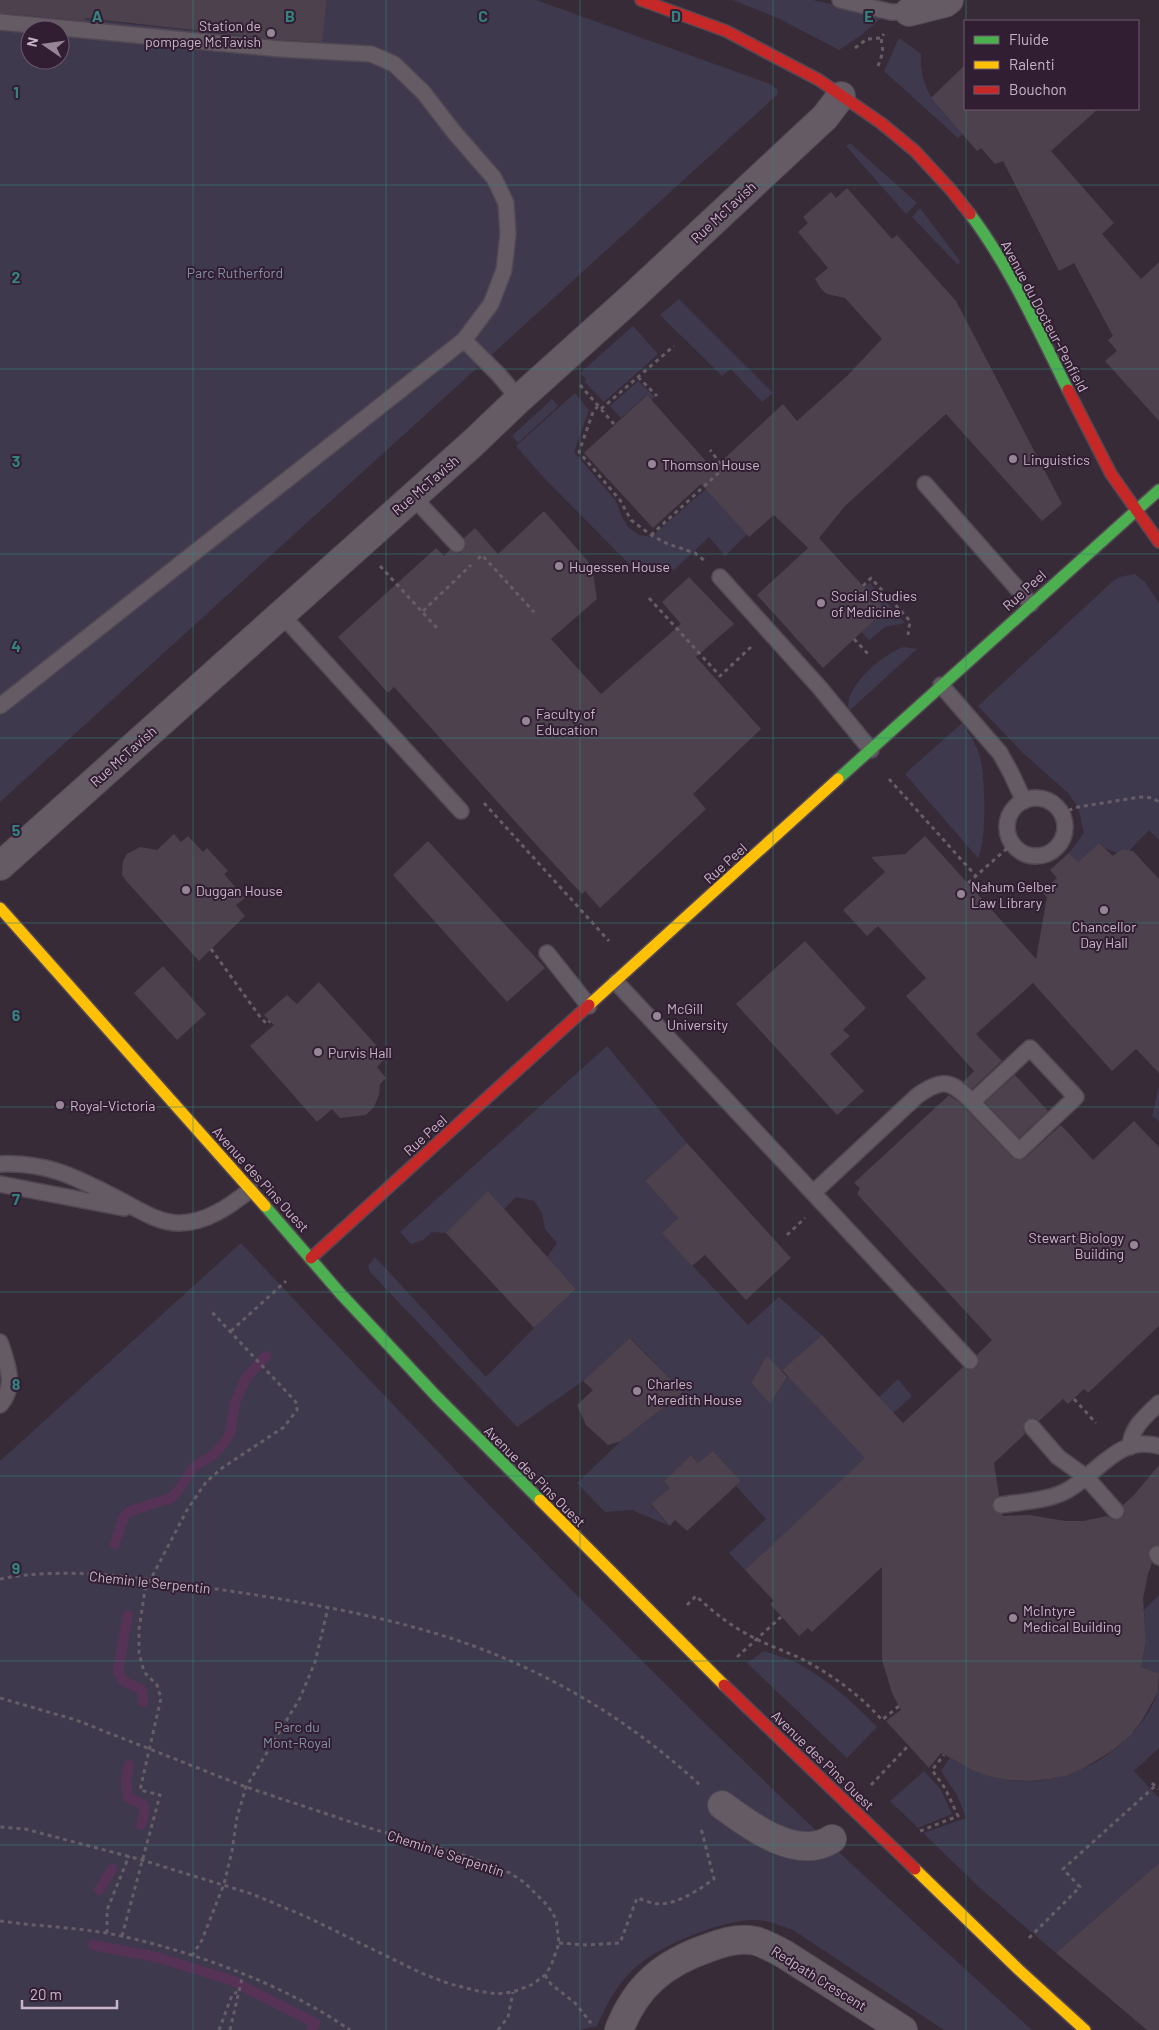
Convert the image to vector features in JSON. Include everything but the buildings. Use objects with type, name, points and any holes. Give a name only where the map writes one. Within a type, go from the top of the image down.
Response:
[{"type":"main road","name":"Avenue du Docteur-Penfield","points":[[641,0],[726,31],[819,80],[882,122],[915,151],[951,190],[984,234],[1007,270],[1111,474],[1159,542]]},
{"type":"main road","name":"Rue Peel","points":[[311,1258],[941,685],[1159,490]]},
{"type":"main road","name":"Avenue des Pins Ouest","points":[[0,908],[311,1258],[345,1299],[406,1365],[646,1609],[1002,1954],[1085,2030]]},
{"type":"street","points":[[909,12],[946,3],[949,0]]},
{"type":"street","name":"Rue McTavish","points":[[0,866],[473,443],[519,398],[622,306],[818,123],[841,96]]},
{"type":"street","points":[[722,1805],[766,1834],[788,1843],[813,1846],[832,1839]]},
{"type":"street","name":"Redpath Crescent","points":[[619,2030],[623,2019],[641,1990],[652,1978],[674,1962],[716,1945],[746,1940],[767,1945],[784,1954],[903,2030]]},
{"type":"lane","points":[[840,0],[891,12],[909,12]]},
{"type":"lane","points":[[0,22],[280,49],[371,54],[394,64],[423,92],[454,132],[494,178],[506,203],[508,234],[504,270],[491,304],[464,340],[0,706]]},
{"type":"lane","points":[[464,340],[519,398]]},
{"type":"lane","points":[[925,484],[1031,604]]},
{"type":"lane","points":[[412,496],[457,544]]},
{"type":"lane","points":[[720,577],[820,688],[870,750]]},
{"type":"lane","points":[[281,614],[461,811]]},
{"type":"lane","points":[[941,685],[1000,753],[1012,773],[1024,801]]},
{"type":"lane","points":[[1042,799],[1055,806],[1061,813],[1064,827],[1063,836],[1056,848],[1048,854],[1029,856],[1020,852],[1012,844],[1007,832],[1008,818],[1016,806],[1024,801],[1042,799]]},
{"type":"lane","points":[[546,954],[589,1006]]},
{"type":"lane","points":[[616,982],[970,1361]]},
{"type":"lane","points":[[813,1193],[917,1096],[938,1084],[958,1087],[972,1102],[1019,1151],[1076,1098],[1030,1048],[972,1102]]},
{"type":"lane","points":[[0,1164],[44,1166],[58,1170],[143,1212]]},
{"type":"lane","points":[[0,1184],[143,1212],[174,1222],[198,1221],[225,1208],[250,1190]]},
{"type":"lane","points":[[0,1342],[8,1365],[11,1385],[5,1400],[0,1405]]},
{"type":"lane","points":[[1130,1447],[1130,1437],[1134,1430],[1159,1403]]},
{"type":"lane","points":[[1032,1427],[1058,1456],[1086,1477],[1116,1511]]},
{"type":"lane","points":[[1001,1505],[1062,1493],[1086,1477],[1112,1455],[1130,1447],[1146,1444],[1159,1446]]},
{"type":"path","points":[[855,48],[867,39],[881,38],[883,52],[878,66]]},
{"type":"path","points":[[674,346],[593,412],[579,452],[620,500],[631,520],[651,535],[668,544],[695,553],[706,562]]},
{"type":"path","points":[[638,377],[657,396]]},
{"type":"path","points":[[582,387],[614,424]]},
{"type":"path","points":[[651,535],[724,468],[710,450]]},
{"type":"path","points":[[423,611],[482,555],[534,612]]},
{"type":"path","points":[[383,569],[437,628]]},
{"type":"path","points":[[863,586],[871,578],[910,622],[908,635]]},
{"type":"path","points":[[649,598],[720,676],[752,646]]},
{"type":"path","points":[[854,639],[869,655]]},
{"type":"path","points":[[889,779],[976,876]]},
{"type":"path","points":[[1061,813],[1078,808],[1140,797],[1152,798],[1159,802]]},
{"type":"path","points":[[968,884],[1012,844]]},
{"type":"path","points":[[211,949],[261,1018],[267,1024],[270,1021]]},
{"type":"path","points":[[787,1235],[799,1224]]},
{"type":"path","points":[[231,1331],[286,1281]]},
{"type":"path","points":[[122,1936],[160,1795],[140,1790],[161,1698],[157,1685],[144,1672],[138,1653],[141,1611],[145,1590],[187,1510],[206,1482],[222,1468],[284,1427],[294,1415],[297,1404],[264,1366],[211,1311]]},
{"type":"path","points":[[1074,1398],[1096,1423]]},
{"type":"path","name":"Chemin le Serpentin","points":[[0,1579],[35,1574],[59,1574],[150,1580],[226,1590],[373,1617],[460,1642],[529,1670],[601,1708],[662,1751],[722,1805]]},
{"type":"path","points":[[685,1607],[696,1596],[726,1621],[756,1639],[820,1669],[856,1694],[882,1720],[899,1706]]},
{"type":"path","points":[[192,1956],[202,1940],[224,1884],[232,1851],[237,1817],[246,1788],[270,1751],[300,1698],[315,1662],[328,1608]]},
{"type":"path","points":[[739,1655],[781,1617]]},
{"type":"path","name":"Chemin le Serpentin","points":[[0,1698],[76,1720],[246,1788],[470,1858],[510,1873],[532,1888],[548,1906],[556,1919],[559,1943],[556,1955],[545,1975]]},
{"type":"path","points":[[870,1786],[908,1746]]},
{"type":"path","points":[[917,1832],[958,1816],[945,1788],[932,1770],[944,1754]]},
{"type":"path","points":[[1027,1940],[1080,1887],[1063,1869],[1155,1786]]},
{"type":"path","points":[[0,1827],[25,1829],[129,1856],[224,1884],[307,1917],[421,1973],[450,1984],[497,1994],[513,1992],[533,1984],[545,1975],[551,1984],[575,2003],[595,2030]]},
{"type":"path","points":[[559,1943],[587,1945],[620,1943],[637,1898],[655,1904],[670,1902],[693,1892],[714,1879],[704,1836]]},
{"type":"path","points":[[106,1933],[106,1916],[109,1902],[129,1856]]},
{"type":"path","points":[[0,1921],[106,1933],[192,1956],[243,1974],[304,2002],[330,2016],[350,2030]]},
{"type":"path","points":[[230,2030],[243,1974]]},
{"type":"path","points":[[219,2030],[232,1994],[238,1991]]},
{"type":"path","points":[[498,2030],[508,2017],[513,1992]]},
{"type":"green space","name":"Parc Rutherford","points":[[327,0],[536,0],[770,84],[777,89],[778,94],[0,802],[0,21],[20,23],[20,70],[70,70],[70,28],[84,29],[85,19],[321,44]]},
{"type":"green space","points":[[733,0],[813,0],[879,15],[880,19],[839,50],[780,19]]},
{"type":"green space","points":[[899,38],[921,54],[923,79],[927,89],[939,107],[963,134],[958,138],[884,71]]},
{"type":"green space","points":[[850,143],[917,203],[906,214],[846,146]]},
{"type":"green space","points":[[920,208],[960,261],[958,265],[912,217]]},
{"type":"green space","points":[[679,299],[773,393],[762,402],[731,369],[722,376],[660,315]]},
{"type":"green space","points":[[633,326],[658,354],[604,402],[585,382],[586,379],[580,373]]},
{"type":"green space","points":[[638,381],[655,397],[651,400],[646,395],[621,418],[610,406]]},
{"type":"green space","points":[[575,393],[589,410],[574,452],[616,501],[628,527],[639,535],[651,537],[700,494],[730,471],[732,518],[747,534],[725,556],[709,537],[674,570],[656,565],[640,575],[545,479],[516,446]]},
{"type":"green space","points":[[552,399],[558,406],[518,443],[512,436]]},
{"type":"green space","points":[[1135,574],[1145,582],[1159,603],[1159,840],[1149,830],[1128,852],[1122,849],[1117,853],[1099,843],[1078,862],[1069,853],[1084,833],[1078,807],[1068,793],[1023,753],[978,706],[1112,582],[1119,577]]},
{"type":"green space","points":[[870,583],[905,623],[885,627],[869,640],[861,632],[864,588]]},
{"type":"green space","points":[[904,647],[917,649],[849,711],[852,692],[858,682],[886,656]]},
{"type":"green space","points":[[962,723],[978,751],[981,761],[984,825],[981,850],[978,858],[905,774]]},
{"type":"green space","points":[[607,1046],[687,1143],[645,1181],[678,1218],[662,1233],[748,1325],[779,1297],[822,1335],[781,1371],[767,1355],[751,1383],[770,1404],[788,1376],[878,1398],[898,1379],[912,1396],[858,1446],[866,1458],[745,1570],[729,1553],[766,1519],[736,1486],[741,1481],[713,1451],[698,1463],[691,1455],[664,1481],[670,1488],[651,1505],[670,1526],[632,1510],[605,1512],[577,1483],[621,1441],[683,1392],[631,1338],[583,1381],[517,1427],[370,1272],[368,1266],[375,1257],[486,1377],[576,1289],[547,1257],[557,1243],[545,1229],[542,1213],[534,1201],[516,1197],[504,1209],[446,1233],[432,1232],[423,1240],[411,1244],[400,1232]]},
{"type":"green space","points":[[1159,1086],[1159,1121],[1152,1116]]},
{"type":"green space","name":"Parc du Mont-Royal","points":[[241,1243],[449,1463],[661,1680],[806,1821],[1032,2030],[944,2030],[793,1930],[770,1922],[756,1920],[726,1924],[710,1929],[677,1942],[648,1958],[630,1972],[619,1986],[597,2026],[580,2030],[0,2030],[0,1461]]},
{"type":"green space","points":[[1159,1595],[1159,1673],[1141,1667],[1146,1641],[1144,1610]]},
{"type":"green space","points":[[764,1651],[793,1661],[819,1676],[849,1700],[877,1727],[847,1758],[747,1663]]},
{"type":"green space","points":[[1159,1689],[1159,1748],[1134,1771],[1159,1798],[1159,1863],[1056,1953],[982,1890],[923,1833],[966,1818],[957,1795],[941,1771],[950,1758],[977,1772],[1007,1780],[1030,1781],[1054,1778],[1077,1771],[1099,1760],[1119,1746],[1136,1730],[1150,1710]]},
{"type":"green space","points":[[924,1771],[941,1790],[952,1814],[918,1828],[890,1801]]},
{"type":"waterway","points":[[115,1544],[124,1516],[130,1511],[171,1498],[195,1466],[213,1455],[225,1442],[230,1433],[235,1403],[246,1378],[266,1356]]},
{"type":"waterway","points":[[128,1615],[118,1671],[123,1681],[142,1690],[143,1702]]},
{"type":"waterway","points":[[129,1765],[126,1781],[128,1798],[143,1804],[144,1812],[141,1825]]},
{"type":"waterway","points":[[99,1890],[112,1869]]},
{"type":"waterway","points":[[93,1945],[156,1957],[231,1980],[315,2023],[312,2030]]},
{"type":"traffic: fast","points":[[970,214],[1011,277],[1068,390]]},
{"type":"traffic: fast","points":[[838,779],[1159,490]]},
{"type":"traffic: fast","points":[[265,1206],[340,1293],[437,1397],[540,1500]]},
{"type":"traffic: slow","points":[[589,1005],[838,779]]},
{"type":"traffic: slow","points":[[0,908],[265,1206]]},
{"type":"traffic: slow","points":[[540,1500],[724,1685]]},
{"type":"traffic: slow","points":[[915,1869],[1019,1970],[1085,2030]]},
{"type":"traffic: jam","points":[[641,0],[726,31],[819,80],[881,123],[915,151],[970,214]]},
{"type":"traffic: jam","points":[[1068,390],[1111,474],[1159,542]]},
{"type":"traffic: jam","points":[[311,1258],[589,1005]]},
{"type":"traffic: jam","points":[[724,1685],[915,1869]]},
{"type":"place","name":"Station de pompage McTavish","points":[[271,33]]},
{"type":"place","name":"Linguistics","points":[[1013,459]]},
{"type":"place","name":"Thomson House","points":[[652,464]]},
{"type":"place","name":"Hugessen House","points":[[559,566]]},
{"type":"place","name":"Social Studies of Medicine","points":[[821,603]]},
{"type":"place","name":"Faculty of Education","points":[[526,721]]},
{"type":"place","name":"Duggan House","points":[[186,890]]},
{"type":"place","name":"Nahum Gelber Law Library","points":[[961,894]]},
{"type":"place","name":"Chancellor Day Hall","points":[[1104,910]]},
{"type":"place","name":"McGill University","points":[[657,1016]]},
{"type":"place","name":"Purvis Hall","points":[[318,1052]]},
{"type":"place","name":"Royal-Victoria","points":[[60,1105]]},
{"type":"place","name":"Stewart Biology Building","points":[[1134,1245]]},
{"type":"place","name":"Charles Meredith House","points":[[637,1391]]},
{"type":"place","name":"McIntyre Medical Building","points":[[1013,1618]]}]
